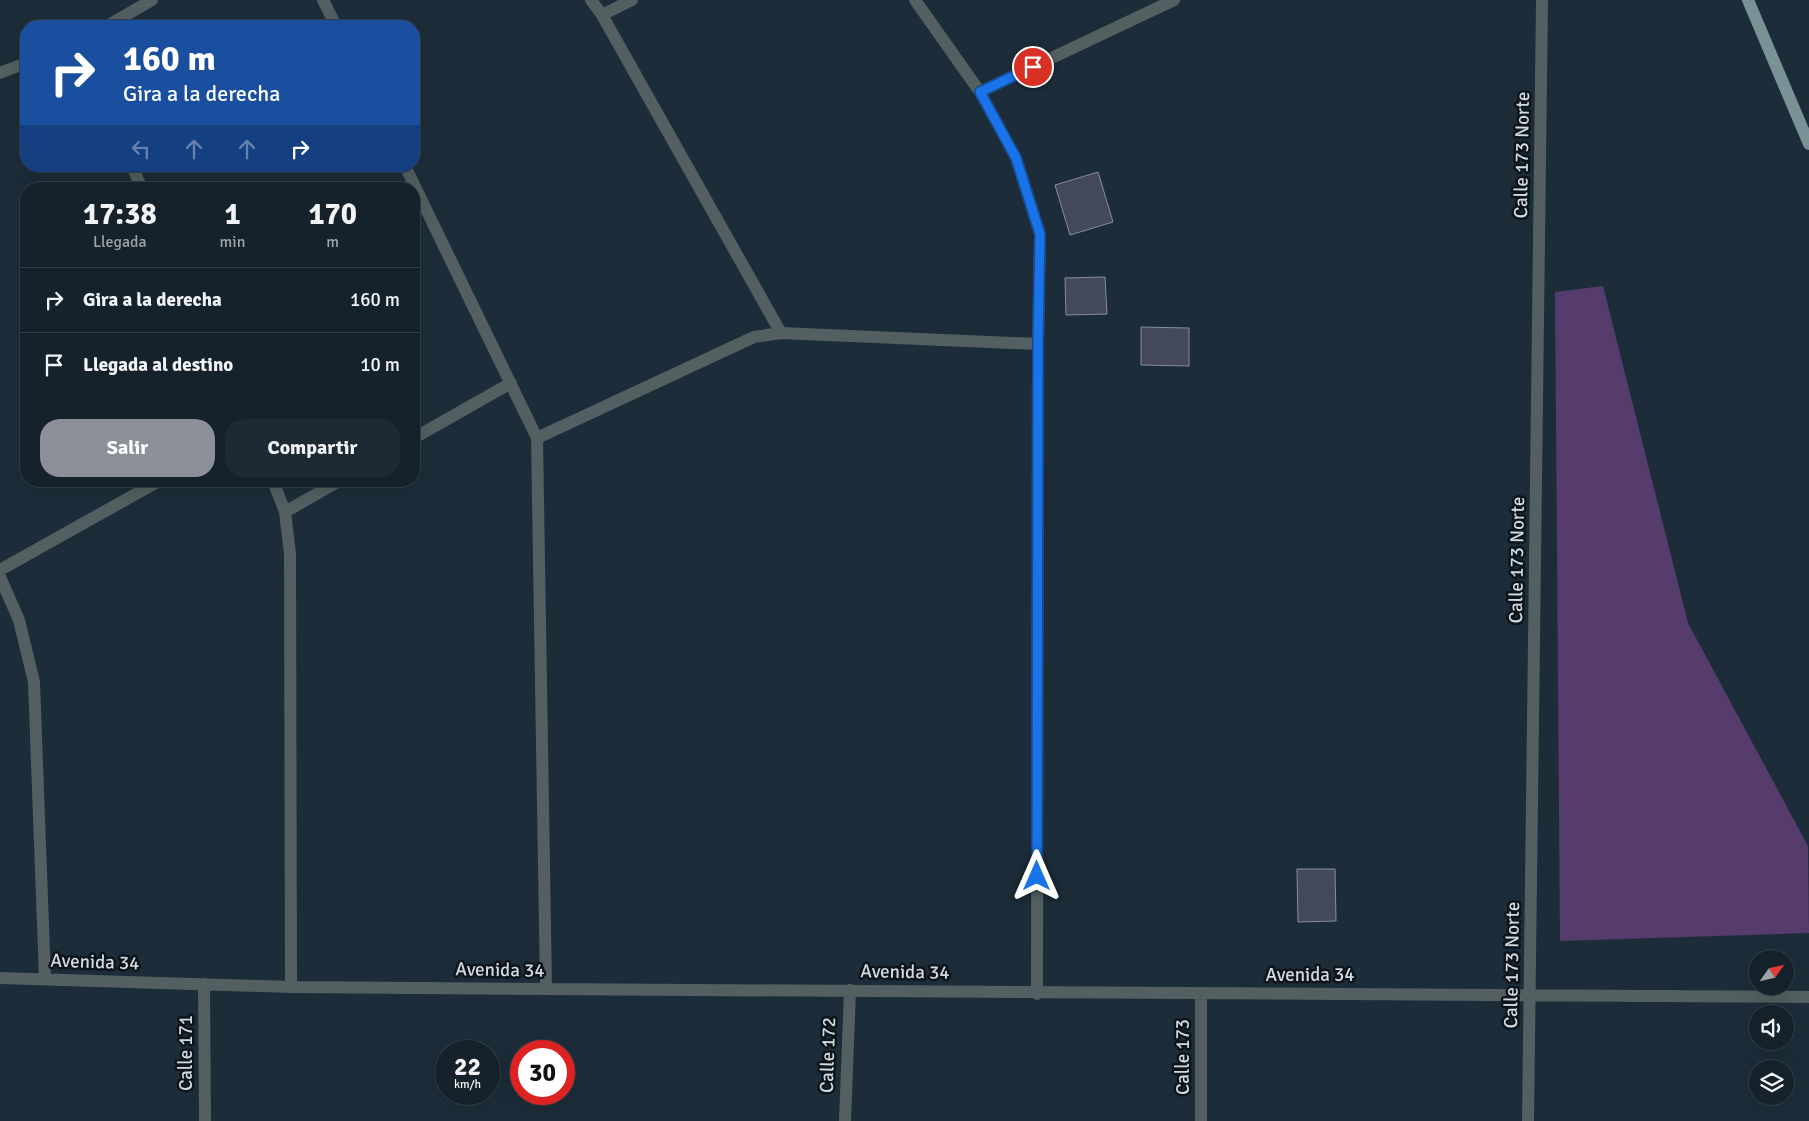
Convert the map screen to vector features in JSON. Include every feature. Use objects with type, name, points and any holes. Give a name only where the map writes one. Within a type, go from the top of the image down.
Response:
[{"type":"main road","points":[[1748,0],[1809,144]]},
{"type":"street","points":[[117,20],[152,0]]},
{"type":"street","points":[[323,0],[333,20]]},
{"type":"street","points":[[590,0],[602,15],[781,333]]},
{"type":"street","points":[[602,15],[632,0]]},
{"type":"street","points":[[915,0],[980,92],[1016,158],[1040,234],[1038,344],[1037,994]]},
{"type":"street","points":[[980,92],[1174,0]]},
{"type":"street","name":"Calle 173 Norte","points":[[1528,1121],[1542,0]]},
{"type":"street","points":[[0,73],[20,65]]},
{"type":"street","points":[[420,197],[537,438],[546,989]]},
{"type":"street","points":[[537,438],[754,337],[781,333],[1038,344]]},
{"type":"street","points":[[420,435],[511,383]]},
{"type":"street","points":[[0,570],[148,487]]},
{"type":"street","points":[[275,487],[285,512],[290,554],[291,987]]},
{"type":"street","points":[[285,512],[329,487]]},
{"type":"street","points":[[0,577],[19,620],[34,682],[45,979]]},
{"type":"street","name":"Avenida 34","points":[[0,978],[291,987],[850,990],[1037,994],[1201,993],[1809,997]]},
{"type":"street","name":"Calle 171","points":[[204,984],[205,1121]]},
{"type":"street","name":"Calle 172","points":[[844,1121],[850,990]]},
{"type":"street","name":"Calle 173","points":[[1201,993],[1201,1121]]},
{"type":"shaded area","points":[[1603,286],[1688,623],[1808,846],[1809,933],[1560,941],[1555,292]]},
{"type":"building","points":[[1098,172],[1113,222],[1070,235],[1055,185]]},
{"type":"building","points":[[1105,277],[1107,314],[1066,315],[1065,278]]},
{"type":"building","points":[[1141,327],[1189,328],[1189,366],[1141,365]]},
{"type":"building","points":[[1297,869],[1335,869],[1336,921],[1298,922]]},
{"type":"route","points":[[1033,67],[980,92],[1016,158],[1040,234],[1037,876]]}]
